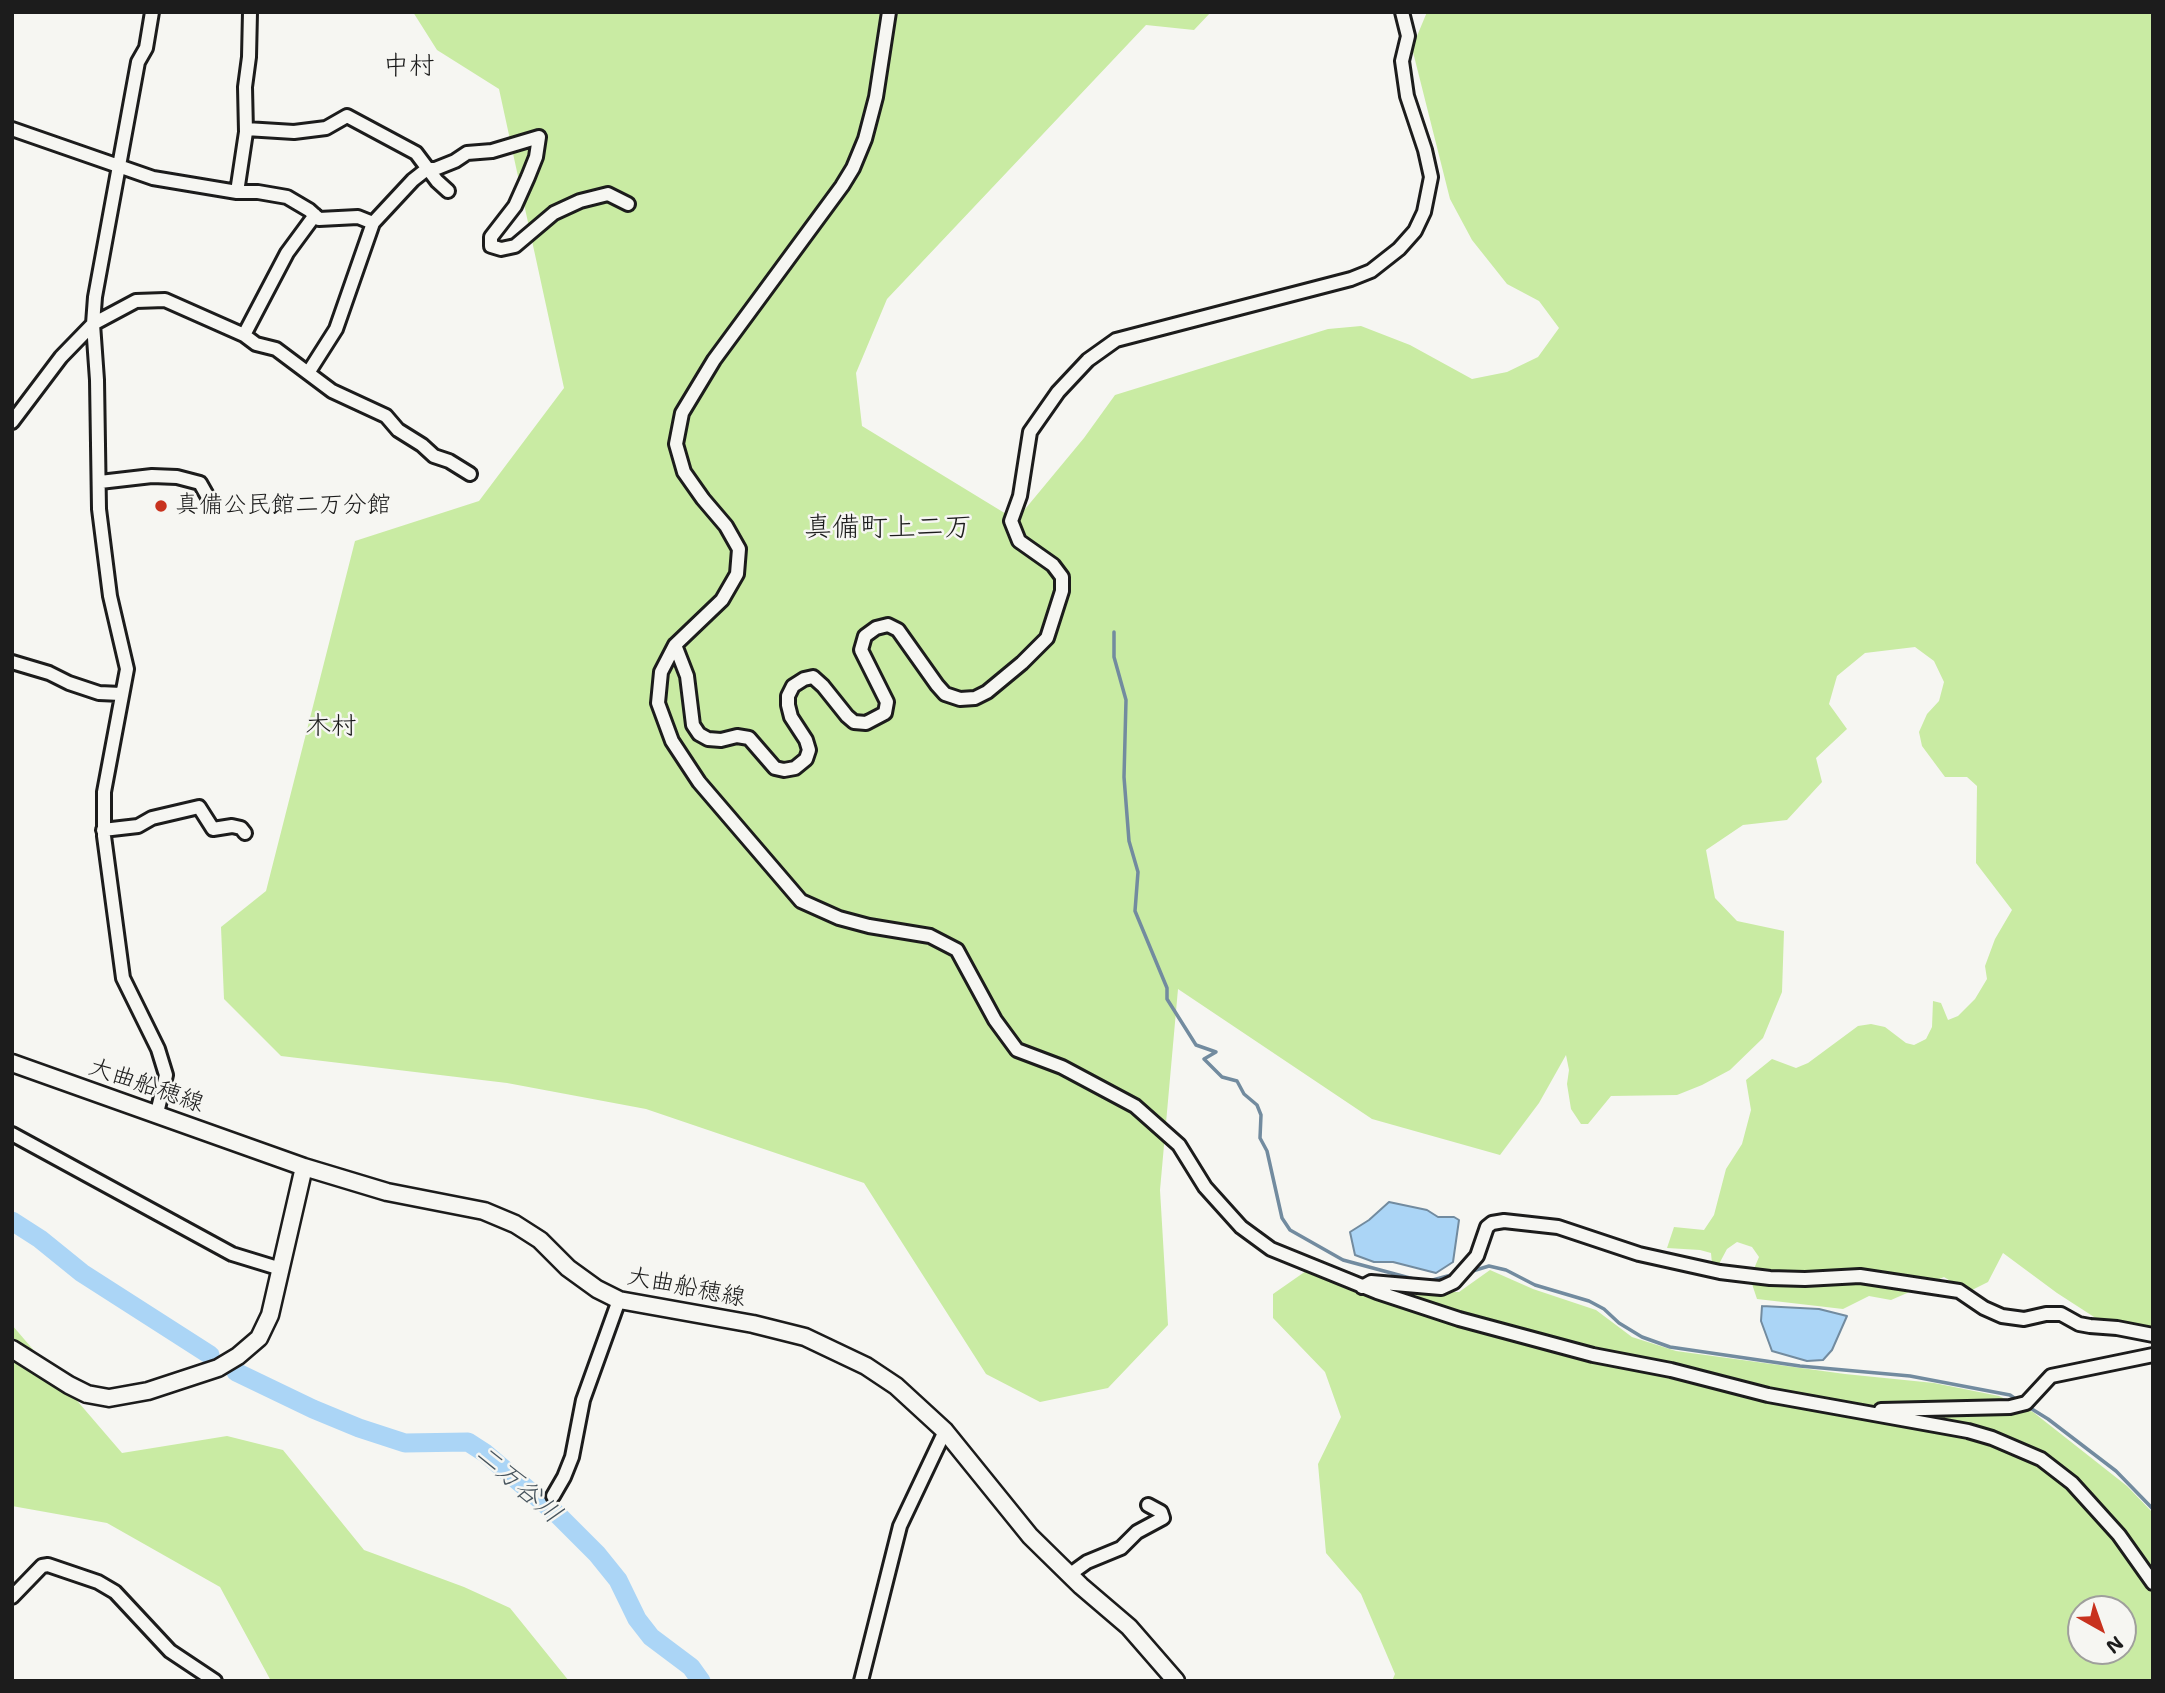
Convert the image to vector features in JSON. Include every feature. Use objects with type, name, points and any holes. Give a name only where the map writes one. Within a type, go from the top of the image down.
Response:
[{"type":"main road","name":"大曲船穂線","points":[[12,1063],[304,1167],[387,1192],[484,1212],[515,1224],[540,1240],[568,1268],[597,1289],[619,1300],[753,1324],[805,1337],[866,1366],[895,1386],[945,1431],[1030,1536],[1069,1575],[1129,1627],[1176,1681]]},
{"type":"main road","points":[[12,1349],[87,1394],[109,1398],[189,1380],[238,1356],[259,1338],[270,1315],[304,1167]]},
{"type":"street","points":[[152,12],[146,48],[138,62],[93,307],[93,324],[99,509],[110,596],[127,669],[104,792],[103,830],[123,978],[158,1049],[166,1075],[157,1113]]},
{"type":"street","points":[[237,192],[246,129],[245,87],[250,12]]},
{"type":"street","points":[[889,12],[882,68],[865,139],[853,168],[714,360],[682,413],[676,444],[684,472],[726,526],[739,549],[737,575],[722,600],[675,645],[660,672],[658,703],[672,741],[699,782],[801,901],[849,920],[930,936],[957,950],[995,1020],[1017,1050],[1062,1067],[1135,1106],[1180,1145],[1205,1187],[1241,1227],[1271,1250],[1361,1287],[1459,1319],[1593,1355],[1671,1370],[1768,1395],[1968,1431],[2019,1448],[2040,1459],[2087,1497],[2119,1535],[2153,1583]]},
{"type":"street","points":[[675,645],[687,676],[693,725],[699,734],[708,739],[721,740],[737,736],[749,738],[775,768],[784,770],[795,768],[806,760],[809,750],[806,740],[791,717],[788,705],[788,696],[793,686],[804,679],[813,677],[855,722],[866,723],[885,713],[887,702],[861,650],[865,636],[876,628],[888,625],[898,630],[945,694],[960,699],[975,698],[987,692],[1022,663],[1047,638],[1056,612],[1062,578],[1053,565],[1019,541],[1011,521],[1020,496],[1030,432],[1058,392],[1088,360],[1116,340],[1351,279],[1371,271],[1399,249],[1415,231],[1424,212],[1431,177],[1426,150],[1407,96],[1402,61],[1408,36],[1402,12]]},
{"type":"street","points":[[246,129],[294,132],[326,128],[346,116],[416,153],[448,191]]},
{"type":"street","points":[[12,129],[60,144],[119,168],[183,184],[287,197],[318,219],[334,216],[358,217],[373,223]]},
{"type":"street","points":[[308,373],[336,329],[373,223],[412,180],[427,169],[455,161],[467,153],[492,151],[539,137],[536,157],[515,206],[491,237],[491,246],[500,249],[515,246],[554,213],[580,201],[608,194],[628,204]]},
{"type":"street","points":[[244,335],[287,253],[315,215]]},
{"type":"street","points":[[12,422],[61,357],[93,324],[136,301],[165,300],[244,335],[257,344],[276,349],[332,391],[386,416],[398,430],[434,456],[449,461],[470,474]]},
{"type":"street","points":[[100,482],[152,476],[177,477],[200,483],[213,506]]},
{"type":"street","points":[[12,662],[99,693],[121,694]]},
{"type":"street","points":[[103,830],[138,826],[152,818],[199,807],[213,830],[232,826],[241,828],[245,833]]},
{"type":"street","points":[[12,1134],[232,1254],[281,1269]]},
{"type":"street","points":[[1361,1287],[1371,1282],[1441,1288],[1454,1282],[1477,1256],[1487,1227],[1492,1223],[1504,1221],[1558,1227],[1639,1254],[1720,1272],[1770,1278],[1860,1276],[1959,1291],[1984,1308],[2002,1316],[2024,1319],[2061,1314],[2079,1324],[2153,1335]]},
{"type":"street","points":[[552,1496],[572,1457],[583,1400],[619,1300]]},
{"type":"street","points":[[1854,1411],[2010,1407],[2026,1403],[2052,1376],[2153,1355]]},
{"type":"street","points":[[861,1681],[900,1526],[945,1431]]},
{"type":"street","points":[[1069,1575],[1087,1562],[1121,1548],[1137,1532],[1163,1518],[1161,1512],[1148,1505]]},
{"type":"street","points":[[12,1597],[42,1566],[48,1565],[98,1581],[115,1592],[170,1651],[215,1681]]},
{"type":"green space","points":[[413,12],[1211,12],[1194,30],[1146,25],[887,299],[856,373],[862,426],[1016,520],[1084,438],[1115,395],[1328,329],[1361,326],[1410,345],[1472,379],[1507,372],[1538,357],[1559,328],[1539,301],[1507,284],[1472,240],[1450,199],[1412,48],[1427,12],[2153,12],[2153,1338],[2125,1337],[2057,1293],[2003,1253],[1988,1282],[1968,1292],[1944,1277],[1891,1300],[1869,1296],[1843,1309],[1757,1299],[1750,1278],[1759,1257],[1752,1247],[1737,1242],[1727,1249],[1719,1264],[1712,1264],[1711,1253],[1667,1248],[1674,1227],[1704,1230],[1714,1215],[1726,1169],[1742,1144],[1751,1110],[1746,1080],[1772,1059],[1796,1068],[1808,1063],[1858,1026],[1871,1024],[1885,1027],[1906,1043],[1914,1045],[1926,1039],[1932,1027],[1933,1001],[1941,1003],[1948,1020],[1958,1016],[1975,999],[1987,979],[1985,966],[1995,939],[2012,910],[1976,863],[1977,786],[1967,777],[1945,777],[1922,746],[1919,732],[1927,714],[1939,701],[1944,682],[1934,661],[1915,647],[1865,653],[1837,676],[1829,704],[1847,729],[1816,758],[1822,782],[1787,820],[1743,825],[1706,850],[1715,898],[1737,921],[1784,931],[1782,992],[1763,1038],[1730,1070],[1702,1085],[1677,1095],[1611,1096],[1588,1124],[1581,1124],[1571,1109],[1566,1055],[1539,1103],[1500,1155],[1372,1119],[1178,989],[1160,1190],[1168,1325],[1108,1388],[1040,1402],[986,1374],[864,1183],[646,1109],[507,1083],[281,1056],[224,999],[221,927],[266,891],[355,541],[479,501],[564,388],[499,89],[437,50]]},
{"type":"green space","points":[[1490,1270],[1533,1289],[1596,1310],[1632,1337],[1676,1351],[1934,1383],[1999,1396],[2033,1412],[2127,1486],[2153,1513],[2153,1681],[1392,1681],[1395,1674],[1361,1594],[1326,1553],[1318,1464],[1341,1417],[1325,1372],[1273,1318],[1273,1294],[1306,1271],[1383,1292],[1459,1292]]},
{"type":"green space","points":[[12,1325],[122,1453],[227,1436],[283,1450],[364,1550],[464,1587],[510,1608],[569,1681],[271,1681],[220,1587],[107,1523],[12,1506]]},
{"type":"water","points":[[1389,1202],[1427,1210],[1438,1217],[1454,1217],[1459,1220],[1453,1262],[1436,1273],[1393,1262],[1374,1262],[1355,1255],[1350,1232]]},
{"type":"water","points":[[1762,1306],[1819,1309],[1847,1316],[1832,1350],[1823,1360],[1807,1361],[1772,1351],[1761,1321]]},
{"type":"waterway","points":[[1114,632],[1114,657],[1126,700],[1124,777],[1129,841],[1138,872],[1135,911],[1167,988],[1167,999],[1196,1045],[1216,1052],[1204,1059],[1222,1077],[1237,1081],[1244,1094],[1257,1105],[1261,1115],[1260,1138],[1267,1151],[1282,1218],[1290,1230],[1343,1260],[1421,1281]]},
{"type":"waterway","name":"二万谷川","points":[[12,1221],[40,1239],[82,1273],[210,1355]]},
{"type":"waterway","points":[[1466,1273],[1489,1266],[1506,1270],[1535,1285],[1589,1301],[1642,1337],[1670,1347],[1800,1366],[1910,1376],[2010,1395],[2020,1402]]},
{"type":"waterway","points":[[1429,1281],[1455,1274]]},
{"type":"waterway","name":"二万谷川","points":[[236,1372],[313,1409],[405,1443],[468,1442],[485,1453],[559,1516],[597,1554],[618,1580],[637,1619],[651,1637],[691,1667],[701,1681]]},
{"type":"waterway","points":[[2027,1406],[2116,1471],[2153,1509]]},
{"type":"place","name":"真備公民館二万分館","points":[[161,506]]},
{"type":"district","name":"中村","points":[[409,67]]},
{"type":"district","name":"真備町上二万","points":[[888,529]]},
{"type":"district","name":"木村","points":[[331,727]]}]
